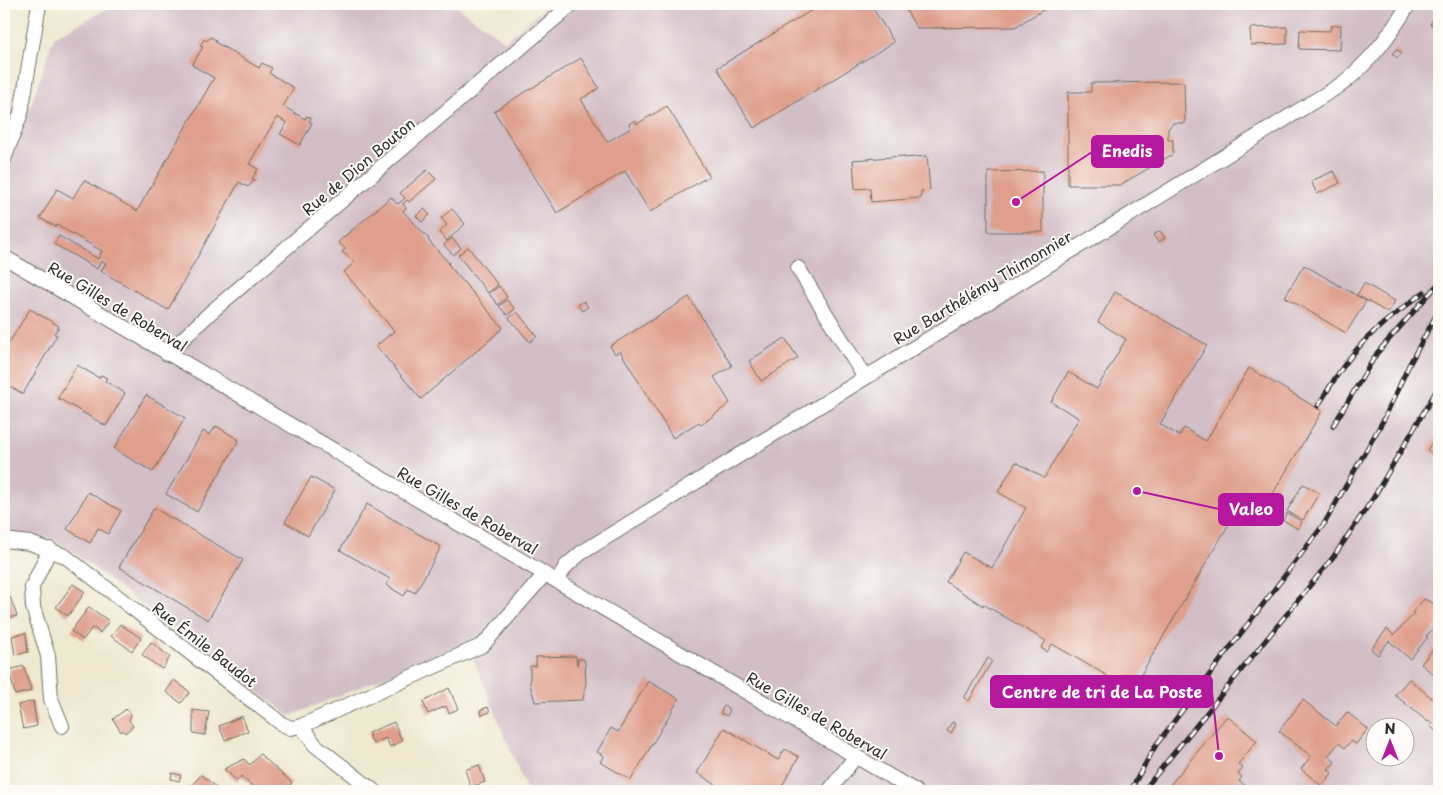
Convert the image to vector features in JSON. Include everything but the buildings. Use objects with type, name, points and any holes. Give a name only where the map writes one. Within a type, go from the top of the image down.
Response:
[{"type":"street","points":[[4,159],[21,113],[39,4]]},
{"type":"street","name":"Rue de Dion Bouton","points":[[167,354],[185,335],[572,4]]},
{"type":"street","name":"Rue Barthélémy Thimonnier","points":[[301,726],[483,645],[551,578],[581,553],[1342,84],[1365,66],[1382,46],[1408,4]]},
{"type":"street","name":"Rue Gilles de Roberval","points":[[4,257],[915,791]]},
{"type":"street","points":[[798,268],[865,378]]},
{"type":"street","name":"Rue Émile Baudot","points":[[4,540],[30,543],[50,549],[64,556],[282,724],[291,728],[301,726]]},
{"type":"street","points":[[50,549],[32,587],[33,607],[48,656],[51,699],[62,726]]},
{"type":"street","points":[[301,726],[315,745],[374,791]]},
{"type":"street","points":[[829,791],[856,756]]},
{"type":"shaded area","points":[[117,4],[403,4],[457,7],[505,41],[549,4],[1439,4],[1439,791],[527,791],[467,643],[290,716],[55,539],[4,533],[4,103],[30,107],[54,37]]},
{"type":"railway","points":[[1333,426],[1377,353],[1439,283]]},
{"type":"railway","points":[[1318,406],[1341,369],[1365,340],[1424,292]]},
{"type":"railway","points":[[1130,791],[1156,745],[1324,524],[1384,419],[1409,365],[1439,310]]},
{"type":"railway","points":[[1143,791],[1334,556],[1372,500],[1439,386]]},
{"type":"place","name":"Enedis","points":[[1016,202]]},
{"type":"place","name":"Valeo","points":[[1137,491]]},
{"type":"place","name":"Centre de tri de La Poste","points":[[1219,756]]}]
